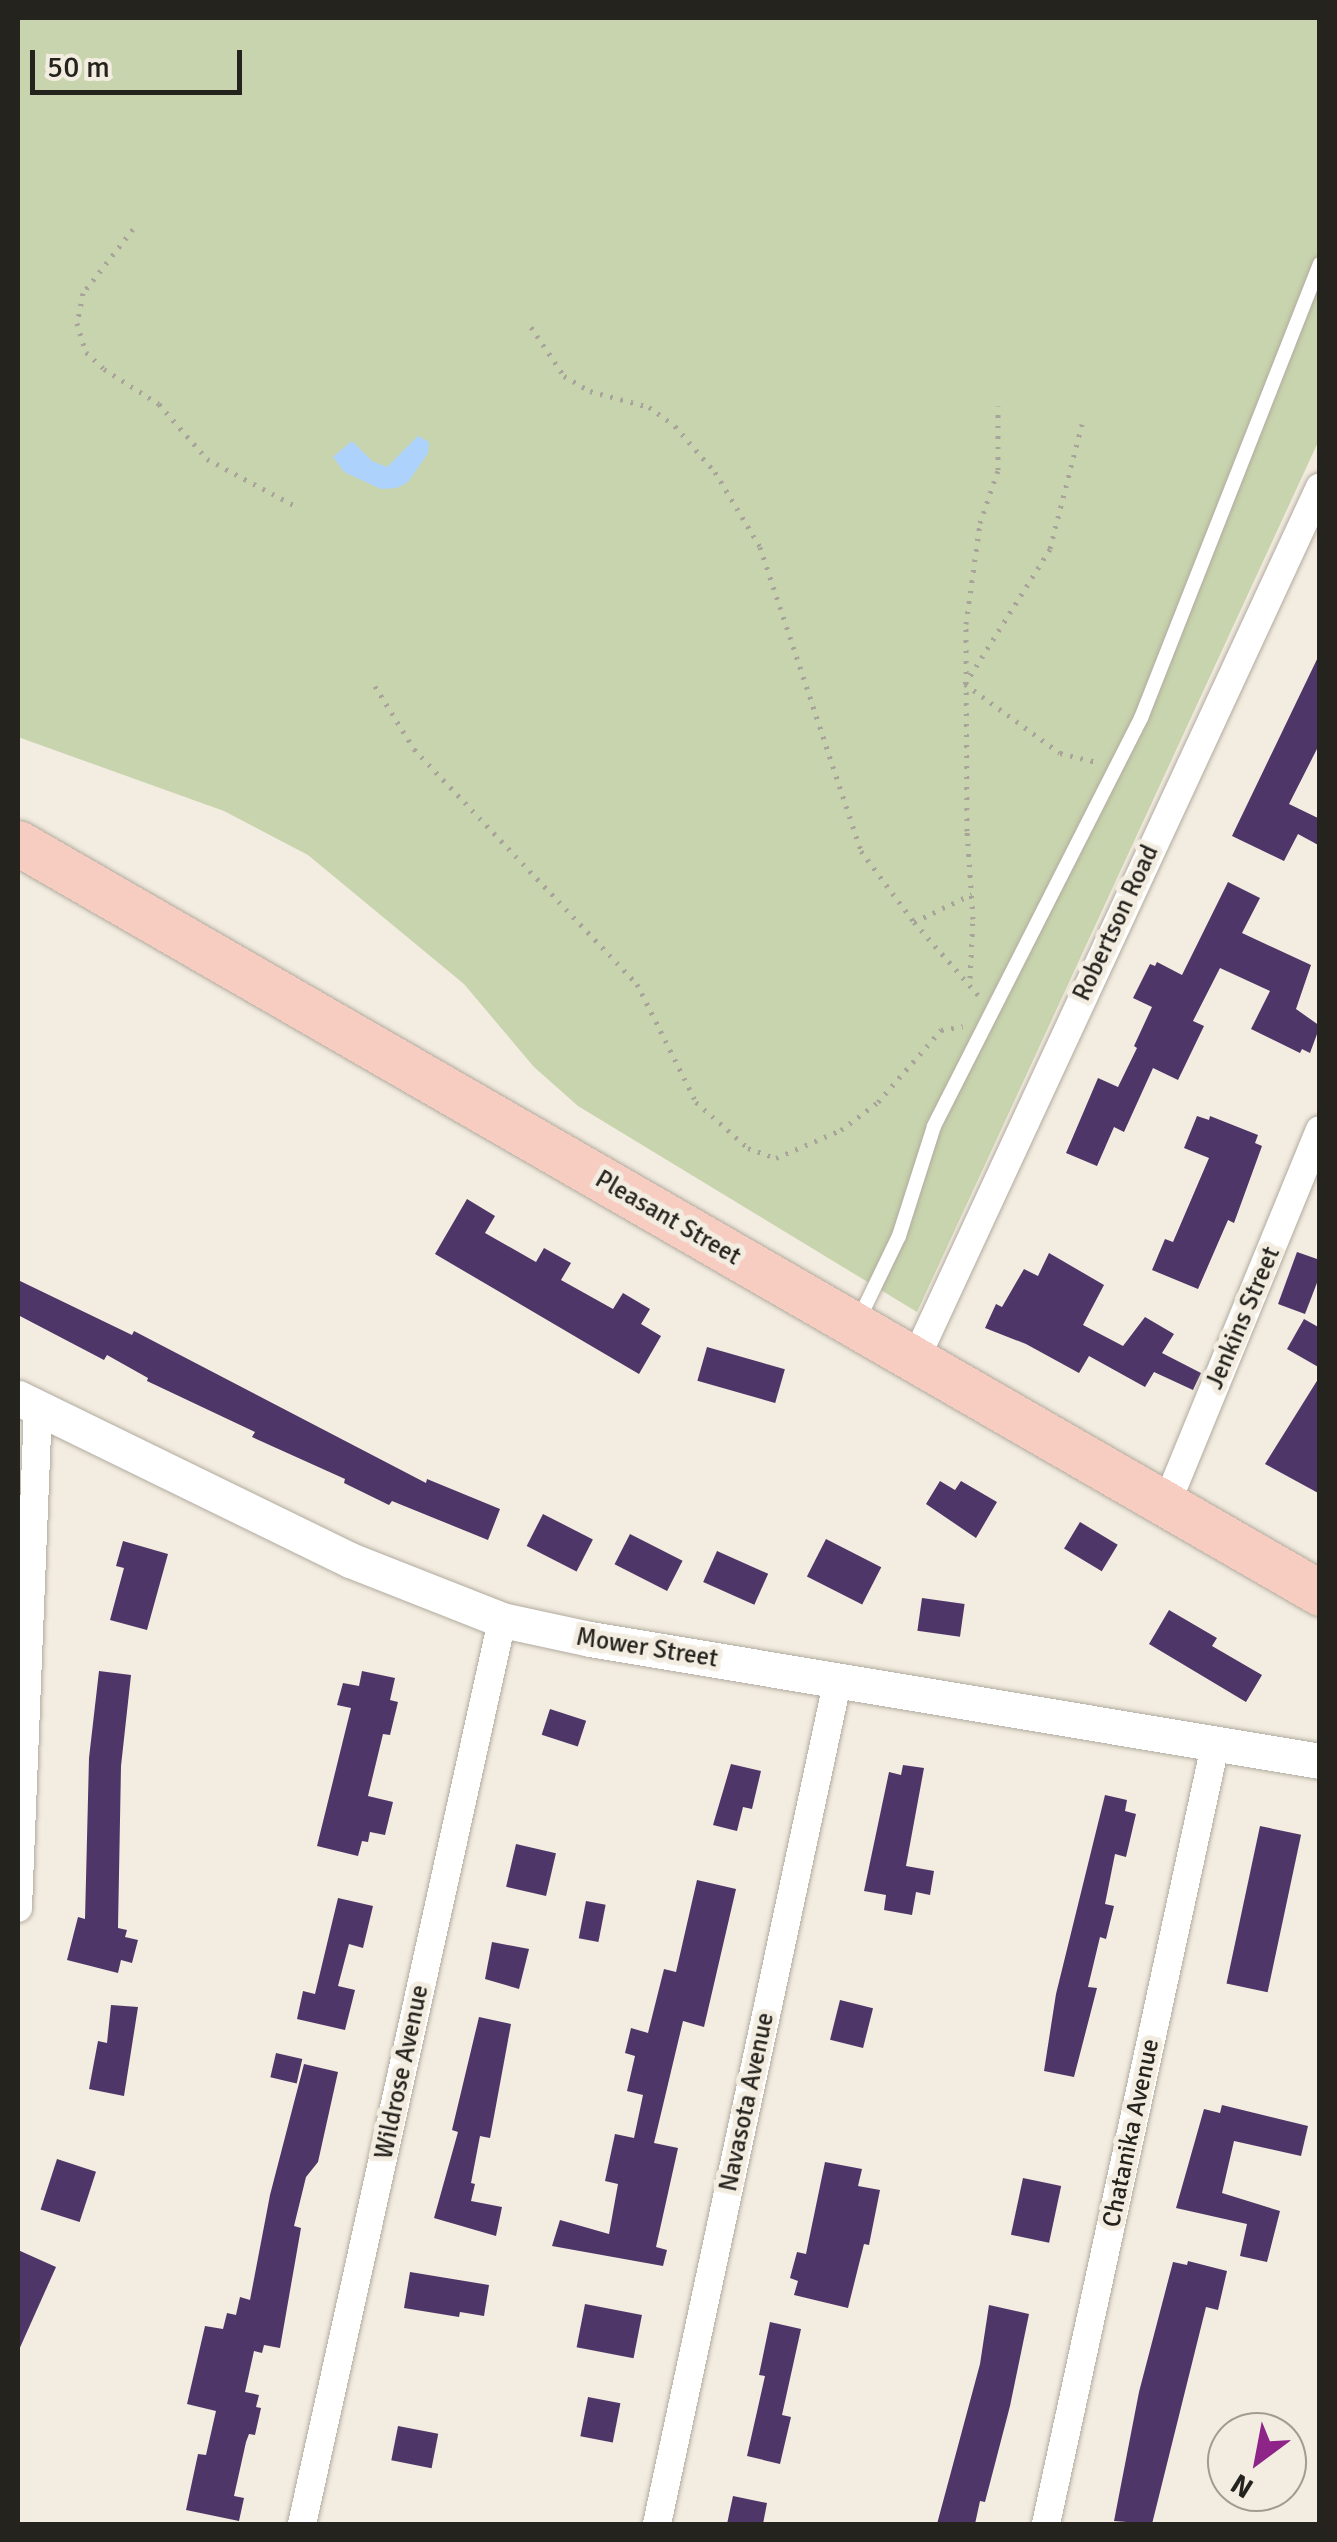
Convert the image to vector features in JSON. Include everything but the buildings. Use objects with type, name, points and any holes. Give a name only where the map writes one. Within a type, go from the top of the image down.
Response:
[{"type":"main road","name":"Pleasant Street","points":[[18,843],[1320,1593]]},
{"type":"street","name":"Robertson Road","points":[[915,1360],[1320,487]]},
{"type":"street","name":"Jenkins Street","points":[[1166,1505],[1320,1130]]},
{"type":"street","name":"Mower Street","points":[[28,1403],[350,1560],[502,1620],[1320,1761]]},
{"type":"street","points":[[18,1908],[28,1403]]},
{"type":"street","name":"Wildrose Avenue","points":[[302,2524],[502,1620]]},
{"type":"street","name":"Navasota Avenue","points":[[657,2524],[838,1679]]},
{"type":"street","name":"Chatanika Avenue","points":[[1046,2524],[1216,1741]]},
{"type":"lane","points":[[856,1326],[913,1199],[923,1151],[1120,761],[1185,617],[1320,264]]},
{"type":"path","points":[[134,229],[83,292],[77,323],[86,352],[159,404],[208,459],[299,508]]},
{"type":"path","points":[[375,686],[414,749],[637,984],[696,1102],[748,1148],[776,1158],[842,1130],[878,1102],[941,1030],[986,1023],[984,1005],[970,982],[878,876],[850,826],[794,643],[760,548],[743,516],[676,426],[648,407],[573,383],[558,369],[531,326]]},
{"type":"path","points":[[970,982],[966,624],[980,523],[998,470],[998,406]]},
{"type":"path","points":[[965,684],[1050,549],[1082,424]]},
{"type":"path","points":[[965,684],[1060,754],[1094,762],[1120,761]]},
{"type":"path","points":[[914,922],[972,894]]},
{"type":"green space","points":[[18,18],[1319,18],[1319,440],[917,1312],[578,1106],[534,1067],[464,984],[308,855],[224,811],[18,737]]},
{"type":"water","points":[[418,436],[429,442],[428,453],[408,482],[397,488],[381,489],[344,472],[333,457],[352,441],[372,461],[387,467]]}]
